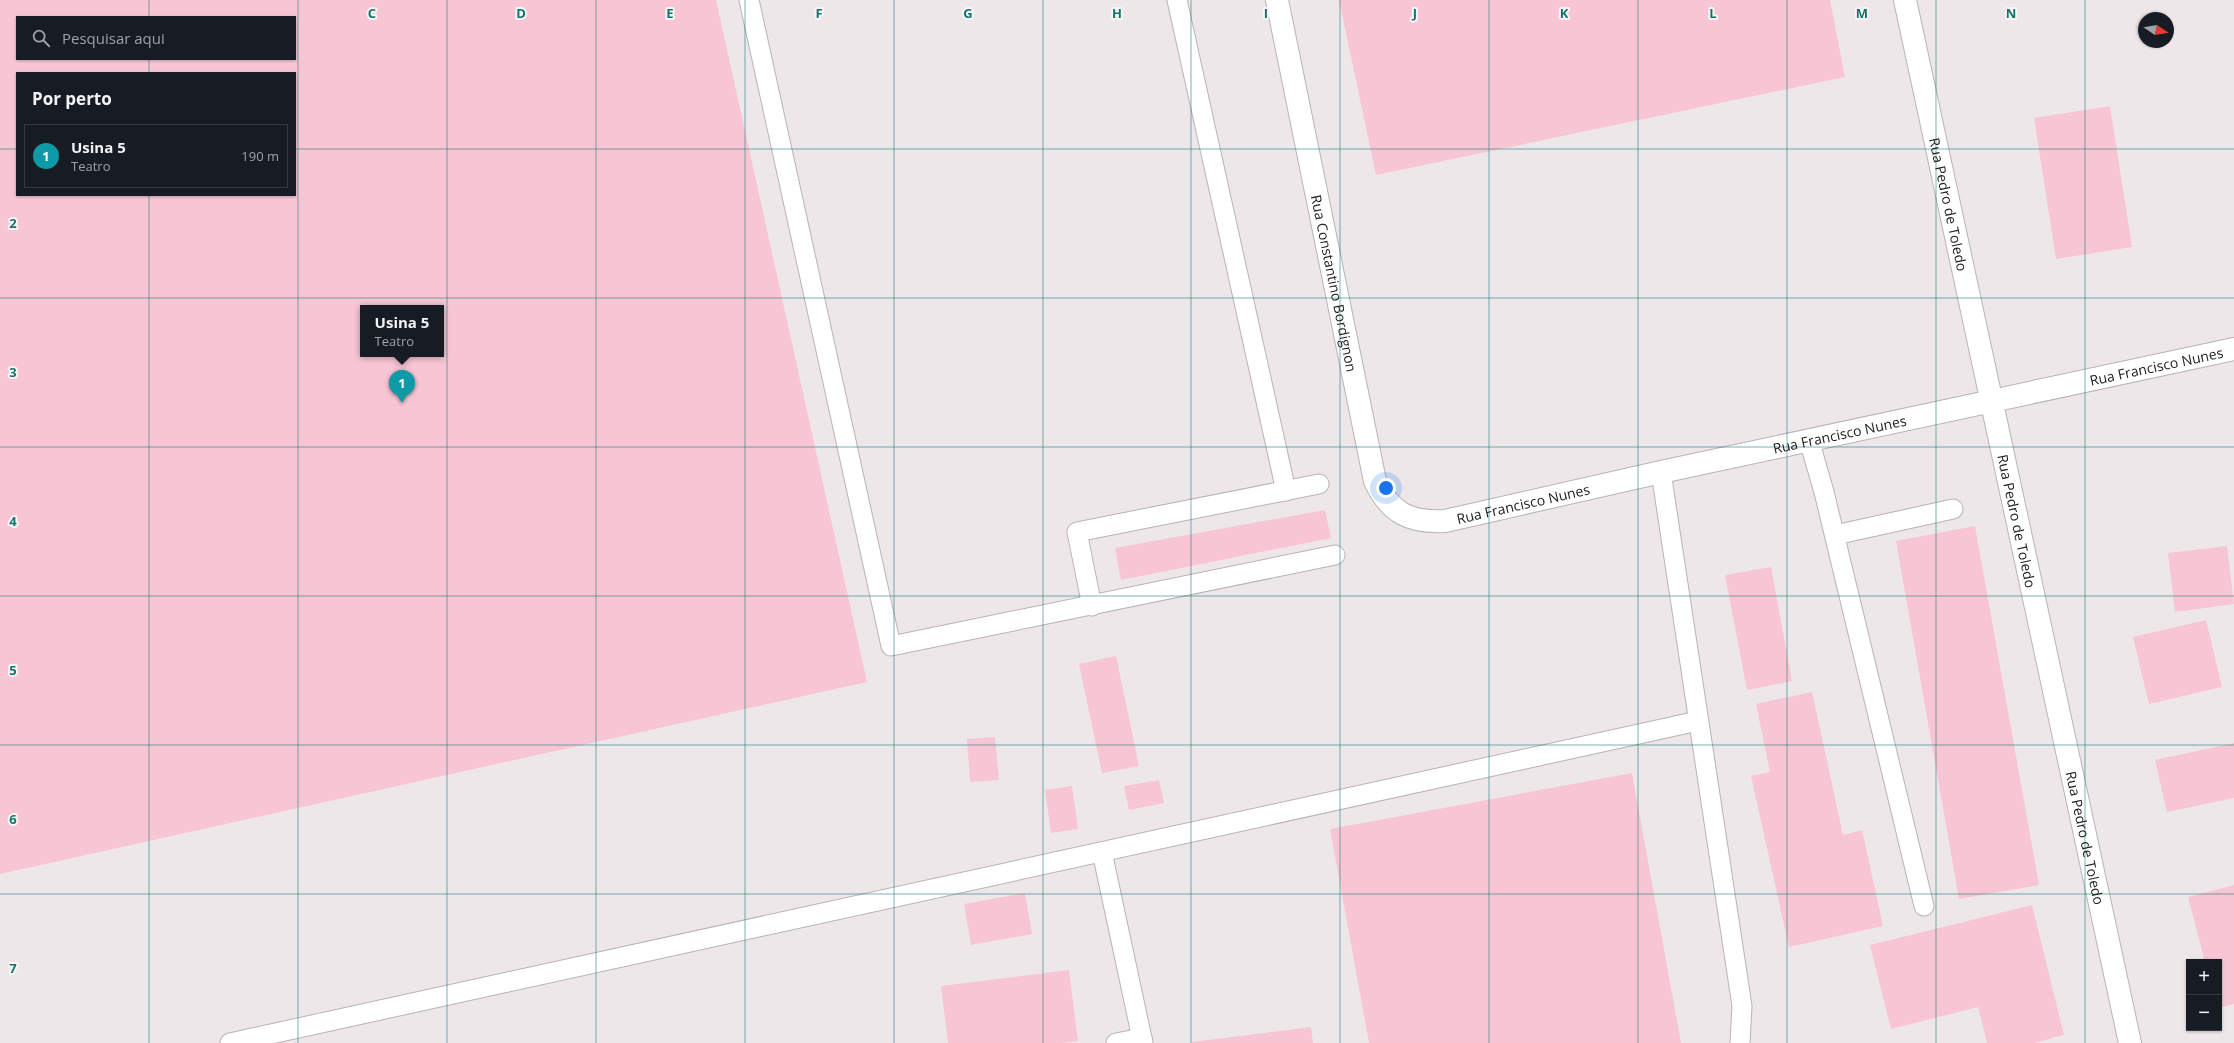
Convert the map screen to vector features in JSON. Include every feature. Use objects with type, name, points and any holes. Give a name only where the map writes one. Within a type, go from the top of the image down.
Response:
[{"type":"street","name":"Rua Constantino Bordignon","points":[[1277,0],[1375,481],[1389,504],[1400,513],[1414,519],[1429,522],[1445,521]]},
{"type":"street","name":"Rua Pedro de Toledo","points":[[1905,0],[2130,1043]]},
{"type":"street","name":"Rua Francisco Nunes","points":[[1445,521],[1661,472],[2234,349]]},
{"type":"lane","points":[[749,0],[891,646],[1335,555]]},
{"type":"lane","points":[[1177,0],[1286,490]]},
{"type":"lane","points":[[1809,440],[1835,535],[1924,906]]},
{"type":"lane","points":[[1661,472],[1742,1006],[1740,1043]]},
{"type":"lane","points":[[1092,606],[1077,532],[1319,484]]},
{"type":"lane","points":[[1835,535],[1953,509]]},
{"type":"lane","points":[[230,1043],[276,1038],[1102,852],[1698,721]]},
{"type":"lane","points":[[1102,852],[1143,1040],[1116,1043]]},
{"type":"building","points":[[0,0],[716,0],[867,682],[0,874]]},
{"type":"building","points":[[1339,0],[1830,0],[1845,77],[1376,175]]},
{"type":"building","points":[[2110,106],[2132,247],[2056,259],[2034,118]]},
{"type":"building","points":[[1325,510],[1331,538],[1121,580],[1115,548]]},
{"type":"building","points":[[1975,526],[2039,885],[1959,899],[1896,541]]},
{"type":"building","points":[[2227,546],[2234,604],[2175,612],[2168,553]]},
{"type":"building","points":[[1771,567],[1792,681],[1747,690],[1725,575]]},
{"type":"building","points":[[2206,620],[2222,687],[2149,704],[2133,637]]},
{"type":"building","points":[[1116,656],[1139,766],[1102,773],[1079,664]]},
{"type":"building","points":[[1812,692],[1843,835],[1862,830],[1883,926],[1789,947],[1751,776],[1770,772],[1756,704]]},
{"type":"building","points":[[995,737],[999,780],[970,782],[967,739]]},
{"type":"building","points":[[2234,743],[2234,798],[2167,812],[2155,760]]},
{"type":"building","points":[[1632,773],[1681,1043],[1369,1043],[1330,829]]},
{"type":"building","points":[[1159,780],[1164,803],[1129,810],[1124,786]]},
{"type":"building","points":[[1072,786],[1078,829],[1051,833],[1045,790]]},
{"type":"building","points":[[2234,885],[2234,1004],[2222,1007],[2222,959],[2204,959],[2188,897]]},
{"type":"building","points":[[1025,893],[1032,934],[971,945],[964,904]]},
{"type":"building","points":[[2032,905],[2064,1035],[2034,1043],[1987,1043],[1978,1007],[1891,1029],[1870,945]]},
{"type":"building","points":[[1069,970],[1078,1041],[1061,1043],[948,1043],[941,986]]},
{"type":"building","points":[[1311,1027],[1313,1043],[1192,1043],[1192,1042]]},
{"type":"place","name":"Usina 5","points":[[402,403]]}]
